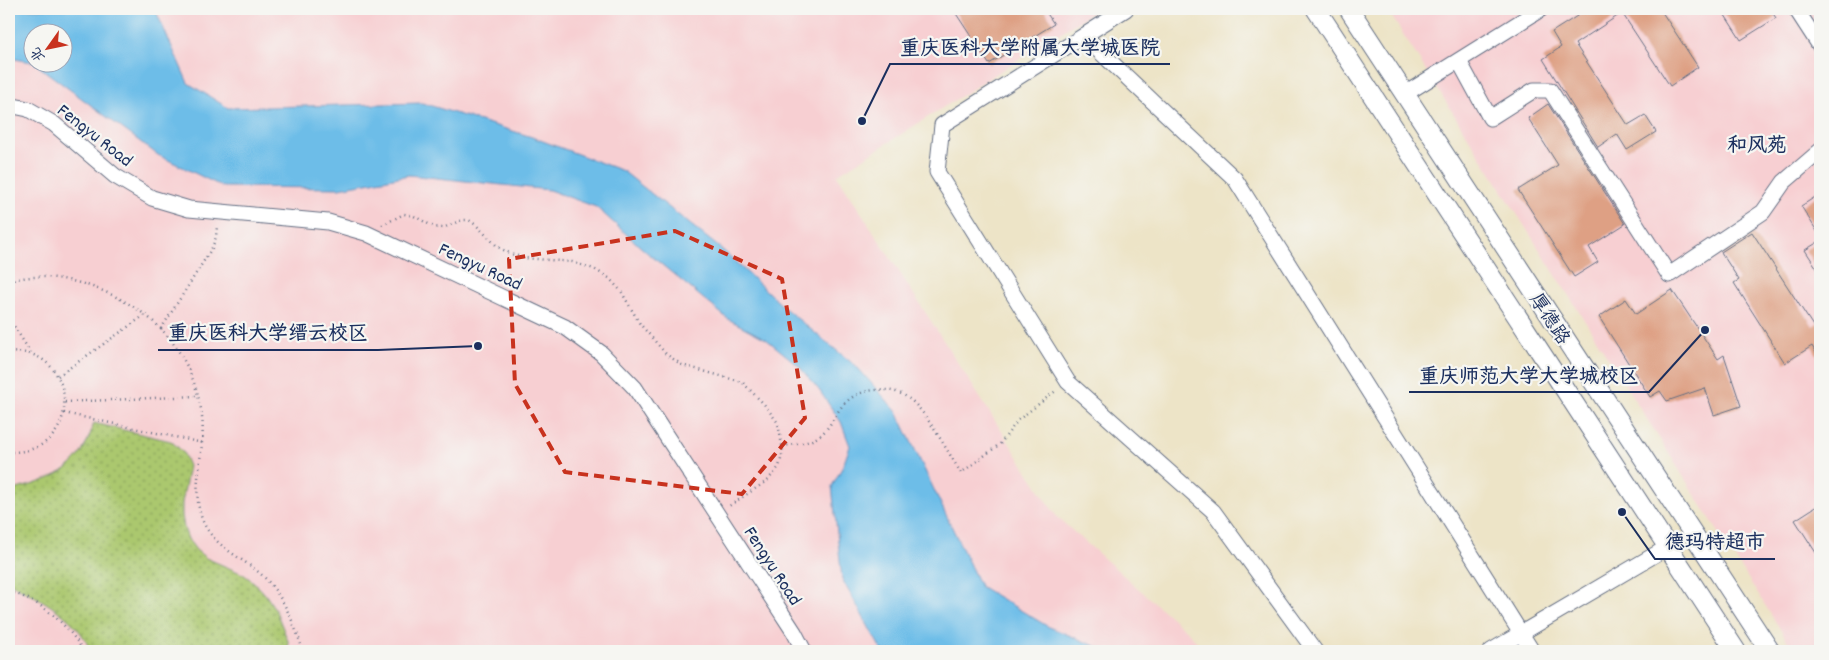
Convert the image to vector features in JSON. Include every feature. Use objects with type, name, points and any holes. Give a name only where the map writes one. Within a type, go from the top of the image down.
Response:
[{"type":"main road","name":"厚德路","points":[[1316,9],[1736,651]]},
{"type":"main road","name":"厚德路","points":[[1349,9],[1770,651]]},
{"type":"street","points":[[1126,9],[942,125],[937,172],[1068,382],[1213,511],[1315,651]]},
{"type":"street","points":[[1405,94],[1541,9]]},
{"type":"street","points":[[1796,9],[1820,46]]},
{"type":"street","points":[[1085,35],[1096,48],[1235,178],[1532,651]]},
{"type":"street","points":[[1459,61],[1490,118],[1534,90],[1550,90],[1669,275],[1763,212],[1784,182],[1820,151]]},
{"type":"street","name":"Fengyu Road","points":[[9,105],[28,109],[54,124],[115,176],[152,198],[189,209],[328,222],[366,233],[565,327],[601,353],[635,388],[794,632],[804,651]]},
{"type":"street","points":[[1490,651],[1668,547]]},
{"type":"path","points":[[161,329],[212,248],[216,237],[218,212]]},
{"type":"path","points":[[366,233],[404,214],[414,216],[434,227],[443,228],[462,220],[468,220],[476,225],[498,247],[511,254],[525,258],[572,262],[594,269],[609,278],[621,291],[640,324],[666,354],[682,365],[742,382],[764,404],[778,423],[783,451],[779,467],[767,481],[717,514]]},
{"type":"path","points":[[9,281],[32,278],[69,279],[114,296],[145,315],[161,329],[183,359],[198,396],[202,417],[203,442],[198,478],[199,503],[203,520],[213,536],[225,549],[264,577],[278,594],[290,617],[303,651]]},
{"type":"path","points":[[58,376],[145,315]]},
{"type":"path","points":[[9,318],[32,355]]},
{"type":"path","points":[[9,353],[16,352],[32,355],[47,364],[58,376],[64,391],[65,402],[61,423],[52,436],[40,446],[26,452],[9,452]]},
{"type":"path","points":[[782,446],[806,443],[817,439],[834,420],[844,404],[856,395],[867,391],[883,389],[908,398],[922,411],[961,472],[1000,444],[1018,420],[1068,382]]},
{"type":"path","points":[[65,402],[198,396]]},
{"type":"path","points":[[64,413],[203,442]]},
{"type":"path","points":[[9,592],[36,604],[56,617],[83,651]]},
{"type":"highlighted area","points":[[675,231],[782,279],[805,418],[742,494],[565,472],[515,384],[509,259]]},
{"type":"shaded area","points":[[9,9],[1098,9],[837,175],[1057,517],[1190,634],[1204,651],[9,651]]},
{"type":"shaded area","points":[[1387,9],[1820,9],[1820,651],[1794,651]]},
{"type":"green space","points":[[94,423],[171,441],[183,452],[189,466],[182,503],[184,528],[188,539],[196,550],[206,558],[243,574],[266,595],[276,611],[288,641],[289,651],[90,651],[85,639],[67,619],[44,602],[9,583],[9,493],[66,469],[80,455]]},
{"type":"water","points":[[9,9],[155,9],[188,83],[228,108],[422,103],[532,137],[623,171],[725,252],[787,310],[857,367],[897,412],[980,586],[1047,626],[1107,651],[882,651],[842,579],[832,486],[843,466],[850,446],[841,422],[819,390],[798,365],[766,339],[728,319],[644,250],[596,207],[549,190],[409,175],[340,188],[223,187],[158,155],[46,72],[72,72],[72,22],[22,22],[22,60],[9,58]]},
{"type":"building","points":[[953,9],[1044,9],[1054,24],[989,64]]},
{"type":"building","points":[[1588,9],[1660,9],[1698,67],[1670,86],[1622,13],[1575,44],[1628,125],[1645,115],[1656,132],[1627,150],[1617,134],[1598,147],[1543,59],[1561,47],[1552,32]]},
{"type":"building","points":[[1721,9],[1770,9],[1776,18],[1741,40]]},
{"type":"building","points":[[1548,104],[1625,224],[1589,247],[1598,262],[1574,277],[1518,190],[1558,165],[1528,118]]},
{"type":"building","points":[[1820,194],[1820,236],[1801,206]]},
{"type":"building","points":[[1752,232],[1813,326],[1820,321],[1820,360],[1812,346],[1785,363],[1734,283],[1739,280],[1721,252]]},
{"type":"building","points":[[1820,241],[1820,273],[1805,250]]},
{"type":"building","points":[[1672,290],[1718,359],[1724,355],[1741,406],[1714,415],[1705,388],[1667,401],[1660,391],[1650,397],[1599,317],[1626,299],[1636,314]]},
{"type":"building","points":[[1820,504],[1820,559],[1795,520]]},
{"type":"place","name":"重庆医科大学附属大学城医院","points":[[862,121]]},
{"type":"place","name":"重庆师范大学大学城校区","points":[[1705,330]]},
{"type":"place","name":"重庆医科大学缙云校区","points":[[478,346]]},
{"type":"place","name":"德玛特超市","points":[[1622,512]]},
{"type":"district","name":"和风苑","points":[[1757,144]]}]
